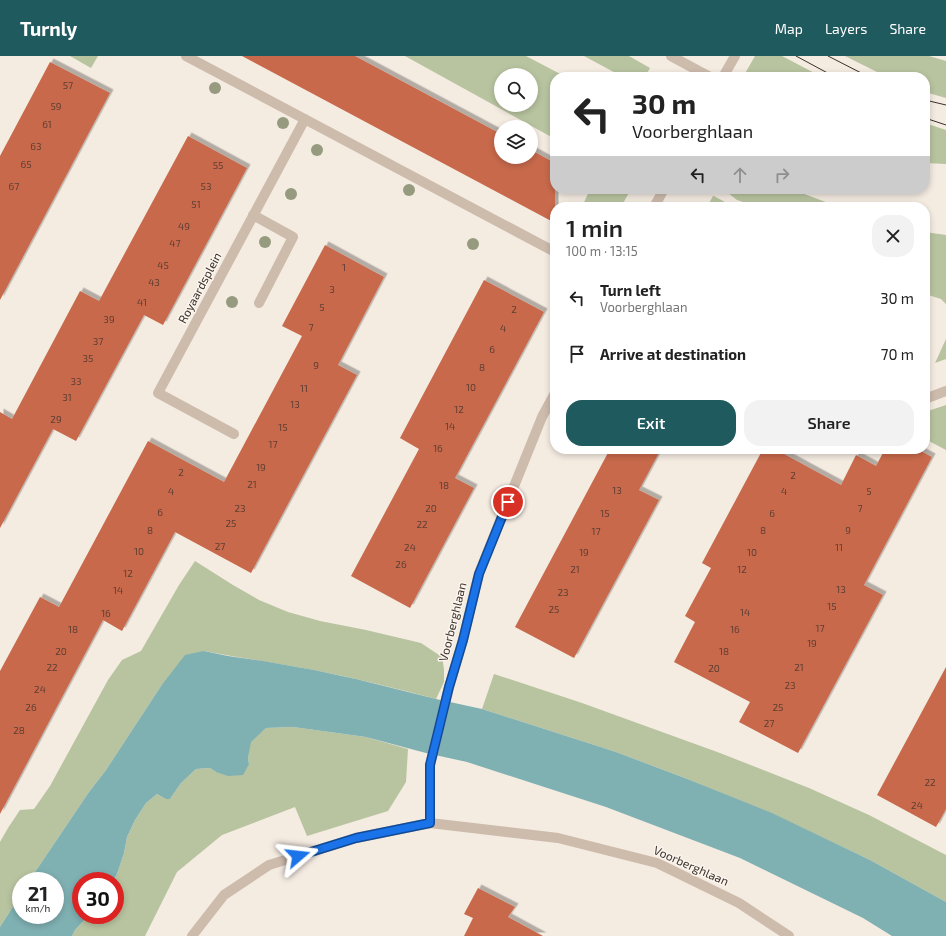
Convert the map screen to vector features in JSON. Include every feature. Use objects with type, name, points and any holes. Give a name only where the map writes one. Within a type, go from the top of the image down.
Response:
[{"type":"street","points":[[186,56],[550,249]]},
{"type":"street","points":[[671,56],[701,72]]},
{"type":"street","points":[[726,72],[735,56]]},
{"type":"street","name":"Royaardsplein","points":[[234,434],[158,393],[305,119]]},
{"type":"street","points":[[253,215],[293,237],[259,303]]},
{"type":"street","points":[[930,397],[946,391]]},
{"type":"street","name":"Voorberghlaan","points":[[430,823],[430,765],[479,574],[542,417],[550,402]]},
{"type":"street","name":"Voorberghlaan","points":[[192,936],[224,895],[269,865],[356,838],[430,823],[558,838],[657,863],[739,903],[790,936]]},
{"type":"green space","points":[[70,56],[98,56],[91,68]]},
{"type":"green space","points":[[405,56],[526,56],[556,72],[550,72],[550,136],[538,130],[538,120],[521,120],[506,112],[538,112],[538,68],[494,68],[494,105]]},
{"type":"green space","points":[[584,56],[629,56],[650,68],[648,72],[614,72]]},
{"type":"green space","points":[[755,56],[782,56],[812,72],[746,72]]},
{"type":"green space","points":[[845,56],[929,56],[946,61],[946,98],[930,93],[930,72],[877,72]]},
{"type":"green space","points":[[930,125],[946,130],[946,164],[930,163]]},
{"type":"green space","points":[[588,194],[628,194],[624,202],[584,202]]},
{"type":"green space","points":[[729,194],[804,194],[826,202],[743,202],[737,200]]},
{"type":"green space","points":[[714,196],[725,202],[710,202]]},
{"type":"green space","points":[[930,233],[946,235],[946,304],[941,299],[930,296]]},
{"type":"green space","points":[[946,339],[946,359],[935,363]]},
{"type":"green space","points":[[946,405],[946,450],[930,442],[930,410]]},
{"type":"green space","points":[[195,561],[259,600],[288,612],[320,621],[421,643],[442,657],[444,682],[436,699],[329,673],[204,651],[161,686],[106,770],[89,792],[35,872],[12,872],[12,908],[0,927],[0,842],[20,810],[34,809],[50,786],[108,680],[122,660],[141,651],[179,585]]},
{"type":"green space","points":[[494,674],[582,703],[720,753],[809,788],[869,815],[946,855],[946,902],[870,860],[771,813],[616,752],[482,709]]},
{"type":"green space","points":[[293,727],[366,737],[408,749],[406,782],[388,811],[307,836],[295,807],[222,835],[177,872],[145,936],[72,936],[81,924],[124,924],[124,872],[118,872],[124,853],[127,837],[135,820],[146,803],[157,794],[166,799],[170,799],[181,783],[196,769],[210,768],[216,772],[249,764],[248,758],[250,742],[266,728]]},
{"type":"water","points":[[204,651],[314,670],[356,679],[482,709],[616,752],[772,813],[870,860],[946,902],[946,936],[892,936],[863,918],[740,858],[606,807],[467,762],[366,737],[293,727],[266,728],[251,742],[248,758],[249,764],[243,775],[228,776],[216,772],[210,768],[196,769],[181,783],[170,799],[166,799],[157,794],[146,803],[135,820],[127,837],[124,853],[118,872],[72,872],[72,924],[81,924],[72,936],[0,936],[0,927],[12,908],[12,924],[64,924],[64,872],[35,872],[89,792],[106,770],[161,686],[185,655]]},
{"type":"building","points":[[242,56],[355,56],[494,130],[494,164],[538,164],[538,154],[550,160],[550,194],[555,194],[555,202],[550,202],[550,220]]},
{"type":"building","points":[[50,62],[110,93],[0,300],[0,156]]},
{"type":"building","points":[[188,136],[247,168],[163,325],[144,315],[76,441],[53,429],[0,528],[0,412],[12,419],[80,291],[99,301]]},
{"type":"building","points":[[325,245],[384,277],[338,365],[357,375],[251,573],[175,532],[122,631],[103,620],[0,814],[0,671],[40,597],[59,607],[148,441],[224,482],[302,336],[282,326]]},
{"type":"building","points":[[484,280],[544,312],[455,478],[474,488],[410,608],[351,576],[419,449],[400,438]]},
{"type":"building","points":[[607,454],[658,454],[639,490],[659,500],[574,658],[515,627]]},
{"type":"building","points":[[760,454],[784,454],[841,485],[856,455],[876,466],[882,454],[926,454],[932,457],[864,585],[883,595],[798,753],[739,722],[750,702],[674,662],[695,622],[685,616],[711,568],[702,563]]},
{"type":"building","points":[[946,667],[946,809],[936,827],[877,795]]},
{"type":"building","points":[[478,888],[515,907],[508,917],[543,936],[464,936],[473,918],[464,914]]},
{"type":"tram line","points":[[796,56],[826,72]]},
{"type":"tram line","points":[[828,56],[859,72]]},
{"type":"tram line","points":[[930,101],[946,105]]},
{"type":"tram line","points":[[930,120],[946,125]]},
{"type":"route","points":[[298,856],[356,838],[430,823],[430,765],[479,574],[508,502]]}]
